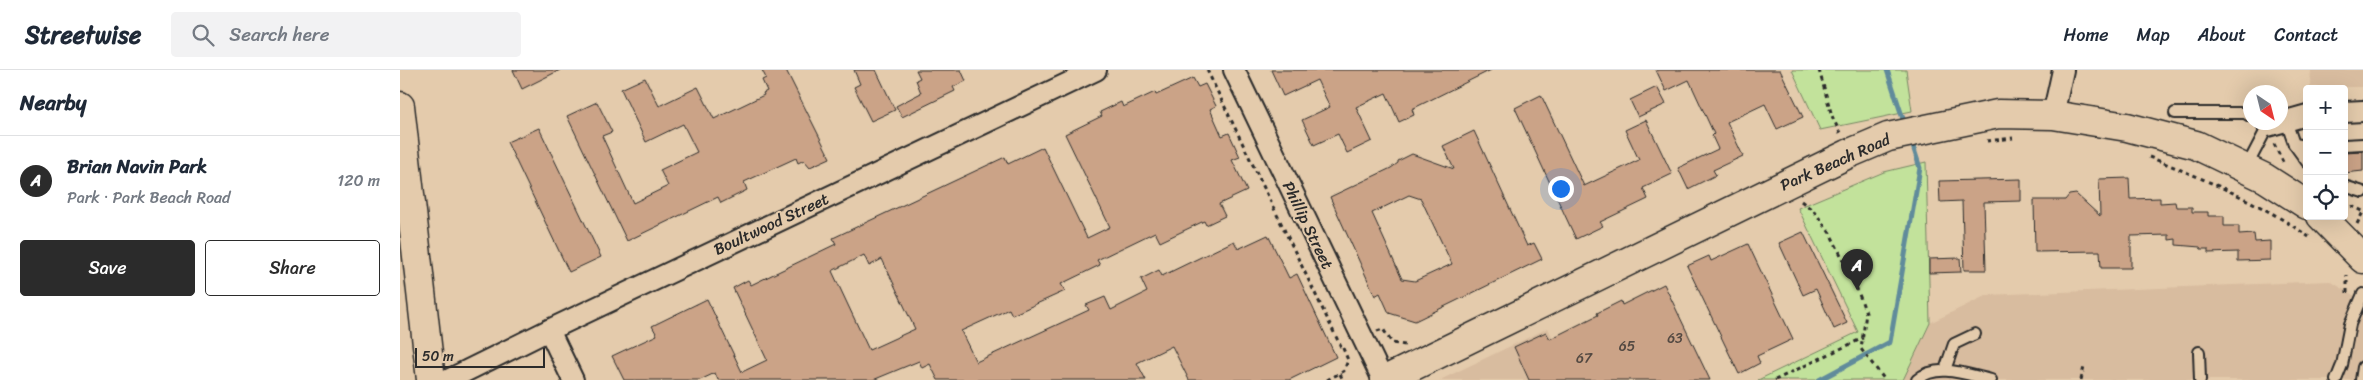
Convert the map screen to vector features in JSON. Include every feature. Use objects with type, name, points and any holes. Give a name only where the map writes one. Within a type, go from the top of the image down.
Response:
[{"type":"street","name":"Boultwood Street","points":[[448,380],[549,330],[1096,70]]},
{"type":"street","name":"Phillip Street","points":[[1234,70],[1384,380]]},
{"type":"street","points":[[2053,114],[2063,70]]},
{"type":"street","points":[[400,106],[431,380]]},
{"type":"street","points":[[2348,112],[2363,111]]},
{"type":"street","name":"Park Beach Road","points":[[1384,380],[1848,154],[1888,137],[1998,114],[2053,114],[2127,127],[2196,145],[2265,178],[2303,202]]},
{"type":"street","points":[[2288,118],[2303,116]]},
{"type":"street","points":[[2347,220],[2362,223]]},
{"type":"street","points":[[2318,228],[2363,259]]},
{"type":"street","points":[[549,330],[573,380]]},
{"type":"lane","points":[[2174,113],[2243,113]]},
{"type":"lane","points":[[2246,169],[2263,130]]},
{"type":"lane","points":[[2278,130],[2294,144],[2303,156]]},
{"type":"lane","points":[[2294,144],[2303,145]]},
{"type":"lane","points":[[2348,145],[2363,144]]},
{"type":"lane","points":[[2348,187],[2361,189]]},
{"type":"lane","points":[[2336,380],[2342,365],[2350,324],[2363,294]]},
{"type":"lane","points":[[1945,370],[1954,344],[1975,334]]},
{"type":"lane","points":[[2199,352],[2200,380]]},
{"type":"lane","points":[[2361,380],[2363,366]]},
{"type":"lane","points":[[1917,380],[1930,371],[1945,370],[1991,380]]},
{"type":"path","points":[[1207,70],[1348,360],[1344,372],[1327,380]]},
{"type":"path","points":[[1819,70],[1832,116],[1843,141]]},
{"type":"path","points":[[1978,142],[2014,138]]},
{"type":"path","points":[[2148,157],[2203,179],[2283,218],[2318,228]]},
{"type":"path","points":[[1800,200],[1814,211],[1826,227],[1854,281],[1866,313],[1861,346],[1885,380]]},
{"type":"path","points":[[2348,205],[2363,212],[2362,223]]},
{"type":"path","points":[[1375,332],[1384,329],[1392,343],[1405,345],[1407,350]]},
{"type":"path","points":[[1775,380],[1863,338]]},
{"type":"path","points":[[1341,347],[1347,344]]},
{"type":"path","points":[[2081,380],[2084,367]]},
{"type":"path","points":[[1340,374],[1343,380]]},
{"type":"shaded area","points":[[2311,70],[2363,70],[2363,87],[2310,85]]},
{"type":"shaded area","points":[[2330,281],[2363,301],[2363,380],[1903,380],[1930,323],[1987,295]]},
{"type":"shaded area","points":[[1548,328],[1573,380],[1440,380]]},
{"type":"green space","points":[[1792,70],[1906,70],[1912,111],[1820,130]]},
{"type":"green space","points":[[1926,162],[1930,323],[1903,380],[1758,380],[1858,332],[1798,208],[1884,172]]},
{"type":"building","points":[[513,70],[560,70],[522,89]]},
{"type":"building","points":[[762,70],[786,70],[830,158],[810,167],[804,160],[798,163],[796,158],[744,182],[747,190],[721,203],[718,197],[627,241],[567,116],[597,102],[612,132],[602,136],[633,203],[668,186],[660,170],[697,152],[683,124],[646,142],[621,89],[645,78],[659,106],[698,87],[714,119],[764,95],[763,93],[767,91],[762,80],[766,78]]},
{"type":"building","points":[[854,70],[876,70],[895,110],[871,121],[854,87],[860,84]]},
{"type":"building","points":[[916,70],[961,70],[966,81],[953,87],[955,91],[902,117],[896,106],[921,93],[916,80],[920,78]]},
{"type":"building","points":[[1271,70],[1491,70],[1412,109],[1414,115],[1399,122],[1386,93],[1356,107],[1372,141],[1347,153],[1338,134],[1314,145],[1302,120],[1330,107],[1317,80],[1283,96]]},
{"type":"building","points":[[1656,70],[1780,70],[1803,117],[1777,129],[1765,104],[1727,122],[1743,156],[1713,170],[1716,175],[1688,189],[1678,168],[1718,149],[1712,136],[1714,134],[1689,80],[1666,91]]},
{"type":"building","points":[[1193,78],[1198,87],[1205,84],[1216,106],[1210,109],[1222,136],[1229,133],[1240,157],[1232,160],[1247,191],[1219,204],[1225,216],[1206,225],[1204,221],[1160,242],[1155,232],[1097,260],[1100,265],[1061,284],[1065,291],[1012,315],[1009,309],[961,331],[976,362],[1089,310],[1086,305],[1105,297],[1111,310],[1147,292],[1141,279],[1159,270],[1162,276],[1234,241],[1238,249],[1268,235],[1289,278],[1297,274],[1336,357],[1289,380],[1189,380],[1172,346],[1137,363],[1146,380],[938,380],[930,364],[922,368],[919,361],[873,380],[718,380],[715,373],[700,380],[624,380],[612,356],[657,335],[652,326],[707,299],[742,372],[767,360],[733,288],[748,280],[751,285],[836,244],[833,238],[1005,157],[1008,164],[1043,147],[1087,238],[1110,227],[1065,134],[1102,116],[1100,112],[1121,102],[1123,107],[1155,92],[1156,95]],"holes":[[[864,255],[869,266],[882,259],[915,329],[869,350],[832,271]]]},
{"type":"building","points":[[1657,87],[1666,104],[1638,117],[1630,100]]},
{"type":"building","points":[[1541,95],[1584,186],[1639,160],[1625,130],[1646,120],[1672,174],[1643,188],[1648,199],[1600,222],[1603,226],[1576,239],[1515,108]]},
{"type":"building","points":[[539,128],[601,257],[569,272],[507,142]]},
{"type":"building","points":[[1474,131],[1527,246],[1534,243],[1542,259],[1415,321],[1389,313],[1380,293],[1375,296],[1330,197],[1391,168],[1398,161],[1412,154],[1454,169],[1443,146]],"holes":[[[1409,195],[1421,199],[1452,264],[1415,281],[1402,279],[1372,213]]]},
{"type":"building","points":[[2363,151],[2363,171],[2348,173],[2348,152]]},
{"type":"building","points":[[2129,178],[2130,199],[2160,198],[2160,203],[2175,202],[2176,207],[2192,207],[2192,212],[2208,212],[2208,216],[2224,216],[2224,226],[2239,226],[2239,235],[2254,234],[2255,242],[2270,241],[2270,260],[2238,261],[2238,252],[2208,253],[2208,249],[2201,249],[2200,247],[2176,245],[2176,239],[2169,240],[2169,235],[2131,236],[2131,268],[2101,268],[2100,251],[2035,252],[2034,200],[2065,200],[2069,195],[2076,194],[2100,216],[2099,179]]},
{"type":"building","points":[[2021,179],[2021,201],[1984,202],[1986,270],[1964,270],[1962,201],[1940,202],[1939,181]]},
{"type":"building","points":[[1803,232],[1847,323],[1834,329],[1816,289],[1803,295],[1779,243]]},
{"type":"building","points":[[1748,244],[1793,339],[1757,356],[1760,363],[1739,374],[1687,266],[1709,256],[1711,261]]},
{"type":"building","points":[[1960,258],[1961,272],[1929,273],[1929,259]]},
{"type":"building","points":[[1664,284],[1710,380],[1529,380],[1514,347],[1546,332],[1550,339],[1621,301],[1622,305]]},
{"type":"waterway","points":[[1887,70],[1905,125]]},
{"type":"waterway","points":[[1819,380],[1890,342],[1920,168],[1911,140]]},
{"type":"place","name":"Brian Navin Park","points":[[1857,290]]}]
